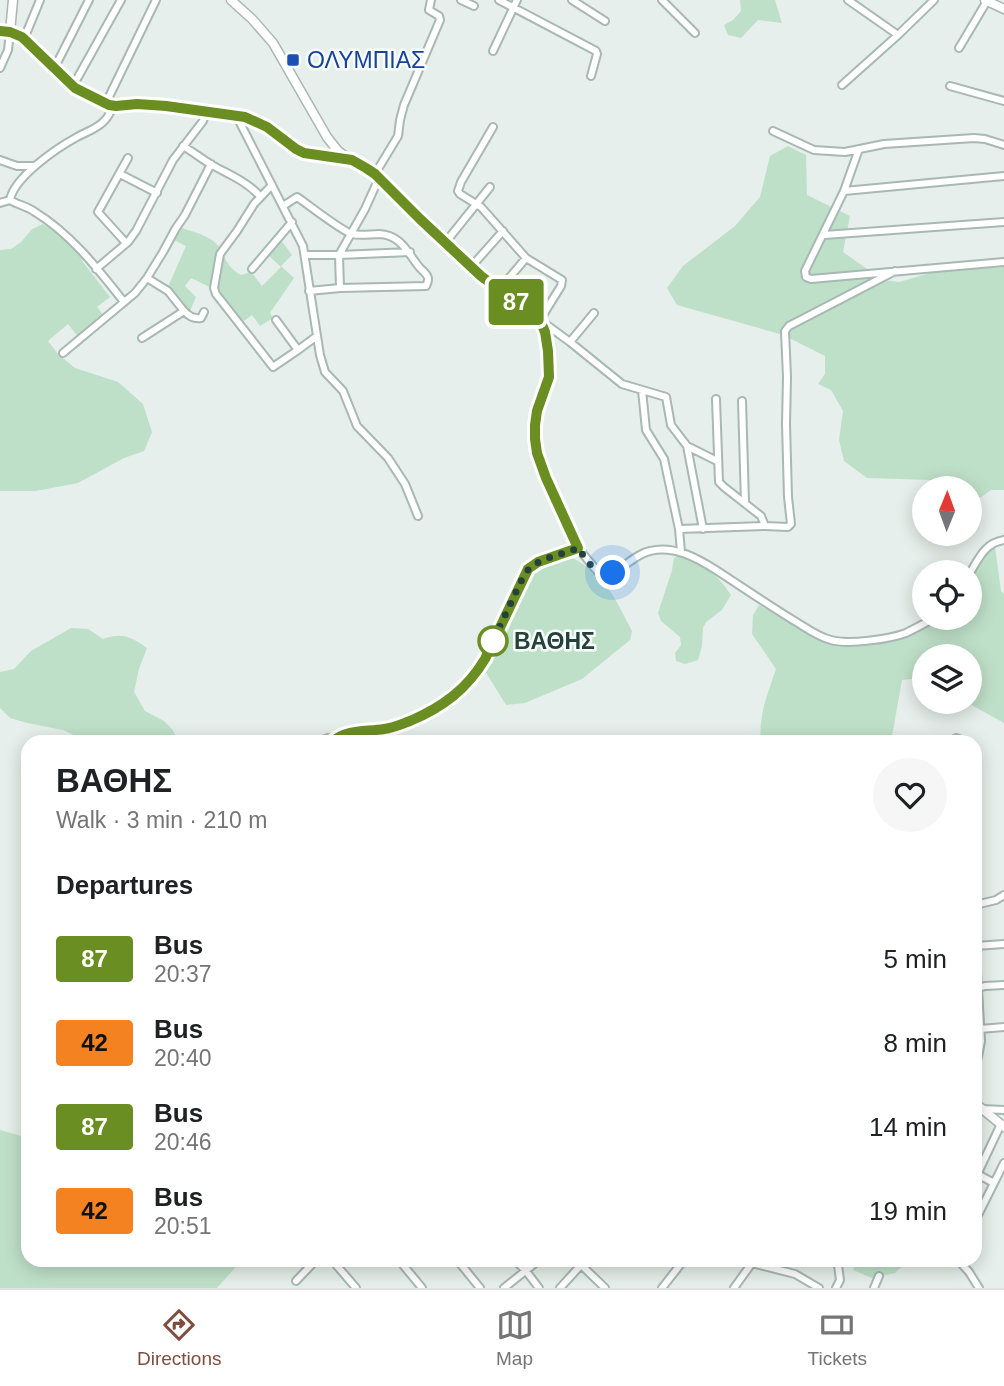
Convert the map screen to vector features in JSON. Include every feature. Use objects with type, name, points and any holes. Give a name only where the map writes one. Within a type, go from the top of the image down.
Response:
[{"type":"street","points":[[0,68],[8,50],[13,0]]},
{"type":"street","points":[[24,39],[40,0]]},
{"type":"street","points":[[54,69],[89,0]]},
{"type":"street","points":[[73,86],[121,0]]},
{"type":"street","points":[[10,200],[16,187],[36,166],[64,145],[102,124],[110,114],[109,104],[156,0]]},
{"type":"street","points":[[231,0],[273,43],[327,137],[338,151],[377,176],[471,267],[622,384],[666,397],[671,425],[687,446],[718,461]]},
{"type":"street","points":[[340,288],[339,255],[365,209],[377,176],[398,136],[404,105],[440,20],[439,16],[429,9],[431,0]]},
{"type":"street","points":[[461,0],[474,6]]},
{"type":"street","points":[[499,0],[596,51],[591,76]]},
{"type":"street","points":[[493,51],[517,0]]},
{"type":"street","points":[[572,0],[605,21]]},
{"type":"street","points":[[662,0],[695,33]]},
{"type":"street","points":[[848,0],[898,35]]},
{"type":"street","points":[[842,85],[898,35],[929,1]]},
{"type":"street","points":[[959,48],[986,1],[1004,9]]},
{"type":"street","points":[[0,31],[10,32],[24,39],[73,86],[109,104],[153,104],[236,115],[267,127],[304,153],[352,160]]},
{"type":"street","points":[[950,86],[1004,101]]},
{"type":"street","points":[[96,269],[136,232],[173,160],[203,121],[206,111]]},
{"type":"street","points":[[236,115],[303,246],[325,372],[343,391],[357,426],[388,458],[405,484],[418,516]]},
{"type":"street","points":[[493,127],[458,188],[460,194],[477,204],[526,258],[562,280],[540,320]]},
{"type":"street","points":[[773,131],[814,150],[845,152],[884,144],[974,138],[1004,145]]},
{"type":"street","points":[[183,146],[240,179],[260,197]]},
{"type":"street","points":[[859,149],[844,191],[805,271],[806,277],[811,279],[1004,262]]},
{"type":"street","points":[[126,243],[98,212],[128,158]]},
{"type":"street","points":[[0,160],[17,166],[36,166]]},
{"type":"street","points":[[63,353],[135,293],[147,278],[185,215],[211,164]]},
{"type":"street","points":[[120,174],[157,193]]},
{"type":"street","points":[[844,191],[1004,176]]},
{"type":"street","points":[[272,185],[248,212],[220,254],[215,292],[273,368],[317,336]]},
{"type":"street","points":[[445,243],[490,187]]},
{"type":"street","points":[[283,206],[297,197],[351,234],[390,236],[410,252],[428,276],[426,286],[309,290]]},
{"type":"street","points":[[0,203],[10,200],[25,206],[51,223],[91,261],[124,302]]},
{"type":"street","points":[[252,269],[292,222]]},
{"type":"street","points":[[824,234],[1004,222]]},
{"type":"street","points":[[471,267],[503,231]]},
{"type":"street","points":[[305,255],[410,252]]},
{"type":"street","points":[[499,290],[526,258]]},
{"type":"street","points":[[679,529],[788,527],[791,524],[788,497],[785,331],[789,326],[895,271]]},
{"type":"street","points":[[147,278],[168,292],[190,317],[201,318],[204,312]]},
{"type":"street","points":[[142,338],[184,311]]},
{"type":"street","points":[[570,342],[594,313]]},
{"type":"street","points":[[276,320],[298,350]]},
{"type":"street","points":[[540,320],[545,332],[549,377],[537,411],[537,453],[578,548],[598,572],[609,575],[649,551],[681,552],[705,564],[807,629],[831,640],[848,642],[903,634],[912,629]]},
{"type":"street","points":[[642,390],[646,430],[664,459],[679,529],[681,552]]},
{"type":"street","points":[[716,399],[719,482],[761,516],[765,526]]},
{"type":"street","points":[[742,401],[745,502]]},
{"type":"street","points":[[687,446],[702,529]]},
{"type":"street","points":[[977,560],[983,550],[1004,540]]},
{"type":"street","points":[[345,735],[394,727],[441,706],[454,697],[477,673],[528,569],[538,562],[578,548]]},
{"type":"street","points":[[982,903],[1004,895]]},
{"type":"street","points":[[982,946],[1004,944]]},
{"type":"street","points":[[982,987],[1004,985]]},
{"type":"street","points":[[982,1029],[1004,1027]]},
{"type":"street","points":[[982,1106],[1004,1110]]},
{"type":"street","points":[[982,1108],[1003,1126],[982,1165]]},
{"type":"street","points":[[982,1207],[1004,1163]]},
{"type":"street","points":[[982,1178],[994,1183]]},
{"type":"street","points":[[296,1281],[309,1267]]},
{"type":"street","points":[[338,1267],[356,1288]]},
{"type":"street","points":[[405,1267],[422,1288]]},
{"type":"street","points":[[464,1267],[480,1288]]},
{"type":"street","points":[[522,1267],[539,1288]]},
{"type":"street","points":[[504,1288],[531,1267]]},
{"type":"street","points":[[560,1288],[575,1267]]},
{"type":"street","points":[[583,1267],[605,1288]]},
{"type":"street","points":[[662,1288],[678,1267]]},
{"type":"street","points":[[734,1288],[748,1267]]},
{"type":"street","points":[[767,1267],[795,1274],[819,1288]]},
{"type":"street","points":[[836,1288],[840,1280],[838,1267]]},
{"type":"street","points":[[964,1267],[978,1288]]},
{"type":"street","points":[[874,1288],[879,1276]]},
{"type":"green space","points":[[740,0],[775,0],[782,23],[758,20],[741,38],[728,35],[724,25],[741,11]]},
{"type":"green space","points":[[788,146],[806,155],[807,195],[850,216],[843,252],[883,280],[899,282],[937,271],[1004,267],[1004,490],[991,490],[982,496],[982,476],[912,476],[912,479],[867,478],[844,461],[839,440],[843,411],[831,390],[818,384],[825,374],[825,356],[783,335],[677,305],[667,288],[683,266],[735,226],[760,197],[770,156]]},
{"type":"green space","points":[[43,224],[64,237],[78,251],[83,262],[110,297],[97,307],[107,320],[79,338],[68,324],[48,341],[58,354],[75,368],[118,382],[143,404],[152,432],[144,451],[124,458],[78,483],[36,491],[0,491],[0,250],[11,249],[32,229]]},
{"type":"green space","points":[[180,227],[212,240],[220,248],[230,267],[241,275],[251,272],[262,286],[281,267],[268,255],[281,240],[292,255],[281,266],[294,278],[270,313],[273,318],[260,326],[252,315],[241,323],[218,291],[191,278],[185,286],[196,297],[189,314],[167,289],[186,246],[172,239]]},
{"type":"green space","points":[[988,547],[995,547],[1001,591],[1004,594],[1004,723],[982,711],[982,644],[912,644],[912,679],[902,680],[892,735],[760,735],[762,714],[776,669],[752,634],[753,615],[759,605],[826,642],[851,647],[887,640],[912,628],[982,630],[982,560],[980,560]]},
{"type":"green space","points":[[679,556],[709,570],[731,595],[722,610],[706,622],[698,660],[685,664],[676,661],[675,653],[681,645],[680,637],[661,621],[658,613],[674,558]]},
{"type":"green space","points":[[572,558],[584,564],[608,588],[632,631],[630,640],[582,679],[525,703],[506,705],[485,671],[490,659],[528,576],[543,565]]},
{"type":"green space","points":[[71,628],[88,629],[103,639],[116,636],[136,641],[147,648],[134,692],[145,711],[164,721],[175,735],[74,735],[10,718],[0,708],[0,672],[14,669],[31,651]]},
{"type":"green space","points":[[0,1130],[21,1136],[21,1267],[236,1267],[217,1288],[0,1288]]},
{"type":"green space","points":[[854,1267],[901,1267],[895,1273],[872,1278],[853,1270]]},
{"type":"bus line","name":"87","points":[[0,31],[22,37],[75,88],[109,105],[153,104],[245,117],[275,131],[304,153],[352,160],[375,174],[481,276],[540,320],[545,332],[549,377],[537,411],[537,453],[555,501],[578,548],[538,562],[528,569],[477,673],[454,697],[441,706],[394,727],[344,735]]},
{"type":"place","name":"ΟΛΥΜΠΙΑΣ","points":[[293,60]]},
{"type":"place","name":"ΒΑΘΗΣ","points":[[493,641]]},
{"type":"route","points":[[493,641],[491,645],[524,575],[532,565],[578,548],[598,572],[605,575],[613,573]]}]
